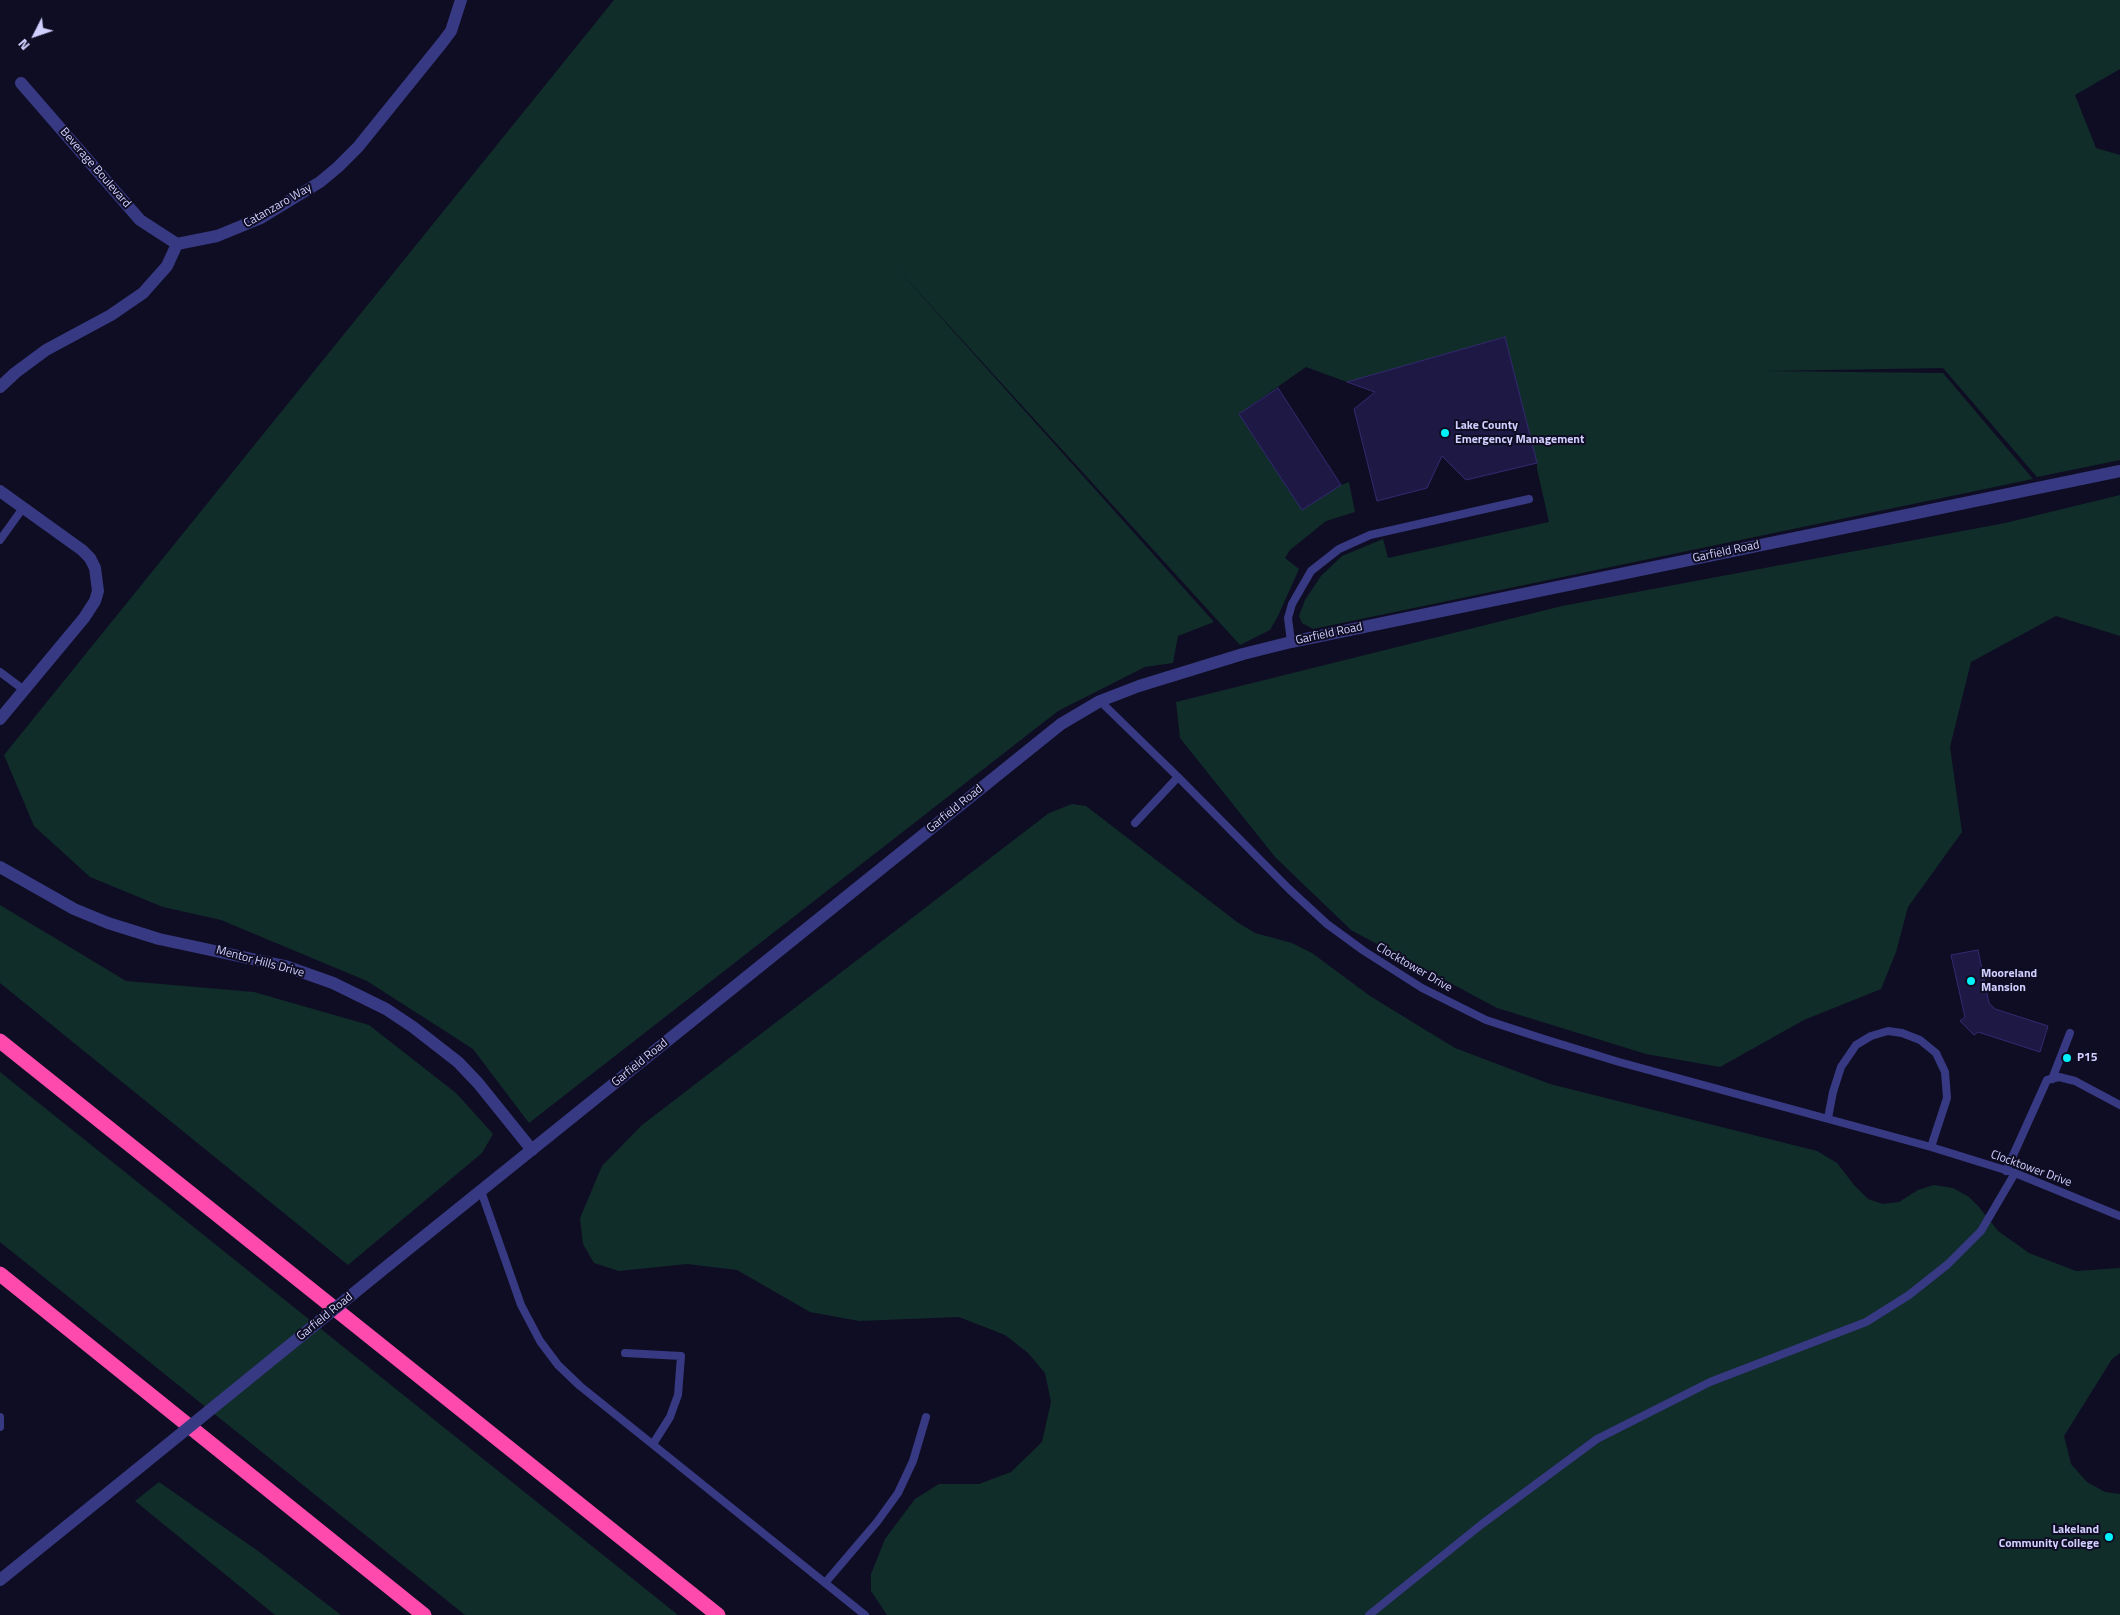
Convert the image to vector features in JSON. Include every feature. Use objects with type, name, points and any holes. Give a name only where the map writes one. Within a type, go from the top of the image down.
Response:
[{"type":"highway","points":[[0,1042],[718,1615]]},
{"type":"highway","points":[[0,1274],[424,1615]]},
{"type":"street","name":"Catanzaro Way","points":[[176,244],[217,236],[261,218],[320,182],[338,167],[358,147],[451,31],[461,0]]},
{"type":"street","name":"Beverage Boulevard","points":[[20,84],[140,220],[176,244]]},
{"type":"street","points":[[0,387],[15,373],[46,350],[111,315],[144,293],[167,266],[176,244]]},
{"type":"street","name":"Garfield Road","points":[[0,1580],[1061,724],[1100,702],[1139,686],[1243,654],[1291,642],[2120,471]]},
{"type":"street","points":[[0,491],[82,550],[90,558],[95,568],[98,591],[90,610],[0,720]]},
{"type":"street","name":"Mentor Hills Drive","points":[[0,867],[74,908],[108,923],[159,939],[285,966],[333,983],[386,1009],[414,1027],[458,1062],[478,1082],[532,1150]]},
{"type":"lane","points":[[1291,642],[1288,618],[1292,604],[1311,571],[1339,549],[1370,535],[1529,499]]},
{"type":"lane","points":[[0,540],[23,508]]},
{"type":"lane","points":[[0,672],[24,690]]},
{"type":"lane","name":"Clocktower Drive","points":[[1100,702],[1178,777],[1289,889],[1327,924],[1364,951],[1422,988],[1486,1020],[1544,1039],[1619,1062],[1828,1118],[2006,1170],[2120,1216]]},
{"type":"lane","points":[[1135,823],[1178,777]]},
{"type":"lane","points":[[1828,1118],[1833,1092],[1841,1068],[1856,1045],[1871,1036],[1888,1031],[1902,1033],[1920,1040],[1936,1053],[1945,1072],[1947,1098],[1932,1148]]},
{"type":"lane","points":[[2052,1078],[2070,1032]]},
{"type":"lane","points":[[2006,1170],[2047,1080],[2059,1077],[2075,1080],[2120,1106]]},
{"type":"lane","points":[[1370,1615],[1482,1524],[1597,1440],[1710,1382],[1866,1322],[1909,1295],[1948,1264],[1981,1231],[2015,1173]]},
{"type":"lane","points":[[481,1191],[521,1305],[540,1341],[566,1372],[865,1615]]},
{"type":"lane","points":[[625,1353],[681,1356],[678,1395],[670,1418],[653,1444]]},
{"type":"lane","points":[[0,1417],[0,1427]]},
{"type":"lane","points":[[825,1584],[877,1522],[898,1493],[913,1461],[926,1417]]},
{"type":"green space","points":[[614,0],[2120,0],[2120,69],[2075,95],[2096,148],[2120,155],[2120,460],[2037,477],[1943,368],[1767,371],[1943,373],[2033,479],[1313,629],[1302,623],[1299,616],[1305,600],[1321,576],[1342,556],[1383,539],[1388,558],[1549,522],[1537,463],[1505,337],[1347,382],[1306,367],[1239,414],[1302,510],[1341,485],[1349,482],[1355,512],[1326,521],[1290,550],[1285,558],[1299,569],[1278,616],[1270,630],[1240,645],[893,264],[1214,622],[1178,636],[1173,663],[1145,667],[1058,711],[529,1123],[473,1049],[367,981],[221,920],[163,907],[90,877],[34,826],[4,755]]},
{"type":"green space","points":[[2120,495],[2120,636],[2056,616],[1971,662],[1950,747],[1962,832],[1908,907],[1896,952],[1881,989],[1804,1020],[1720,1067],[1646,1054],[1497,1008],[1351,930],[1275,857],[1180,738],[1176,702],[1562,606],[2005,523]]},
{"type":"green space","points":[[1072,804],[1086,806],[1237,922],[1255,933],[1292,943],[1312,953],[1370,996],[1455,1048],[1550,1084],[1817,1151],[1837,1163],[1868,1199],[1883,1204],[1899,1202],[1918,1190],[1934,1185],[1953,1188],[1969,1197],[1998,1231],[2029,1253],[2076,1271],[2120,1268],[2120,1353],[2112,1359],[2064,1436],[2071,1464],[2087,1482],[2105,1492],[2120,1494],[2120,1615],[887,1615],[871,1591],[871,1574],[885,1539],[915,1499],[939,1484],[979,1484],[1011,1472],[1042,1442],[1051,1402],[1045,1373],[1028,1353],[1005,1335],[959,1317],[859,1321],[810,1312],[737,1270],[687,1264],[619,1271],[594,1263],[583,1244],[580,1218],[602,1166],[642,1125],[1049,813]]},
{"type":"green space","points":[[0,905],[126,981],[254,992],[369,1025],[456,1093],[493,1134],[482,1153],[348,1265],[0,983]]},
{"type":"green space","points":[[0,1072],[678,1615],[465,1615],[0,1242]]},
{"type":"green space","points":[[159,1482],[258,1551],[341,1615],[275,1615],[135,1501]]},
{"type":"building","name":"Lake County Emergency Management","points":[[1505,337],[1537,463],[1466,480],[1442,456],[1427,488],[1377,501],[1354,409],[1375,392],[1347,382]]},
{"type":"building","points":[[1278,388],[1341,485],[1302,510],[1239,414]]},
{"type":"building","name":"Mooreland Mansion","points":[[1978,950],[1989,1003],[1995,1009],[2048,1026],[2040,1052],[1978,1032],[1974,1035],[1960,1021],[1965,1017],[1951,955]]},
{"type":"place","name":"Lake County Emergency Management","points":[[1445,433]]},
{"type":"place","name":"Mooreland Mansion","points":[[1971,981]]},
{"type":"place","name":"P15","points":[[2067,1058]]},
{"type":"place","name":"Lakeland Community College","points":[[2109,1537]]}]
